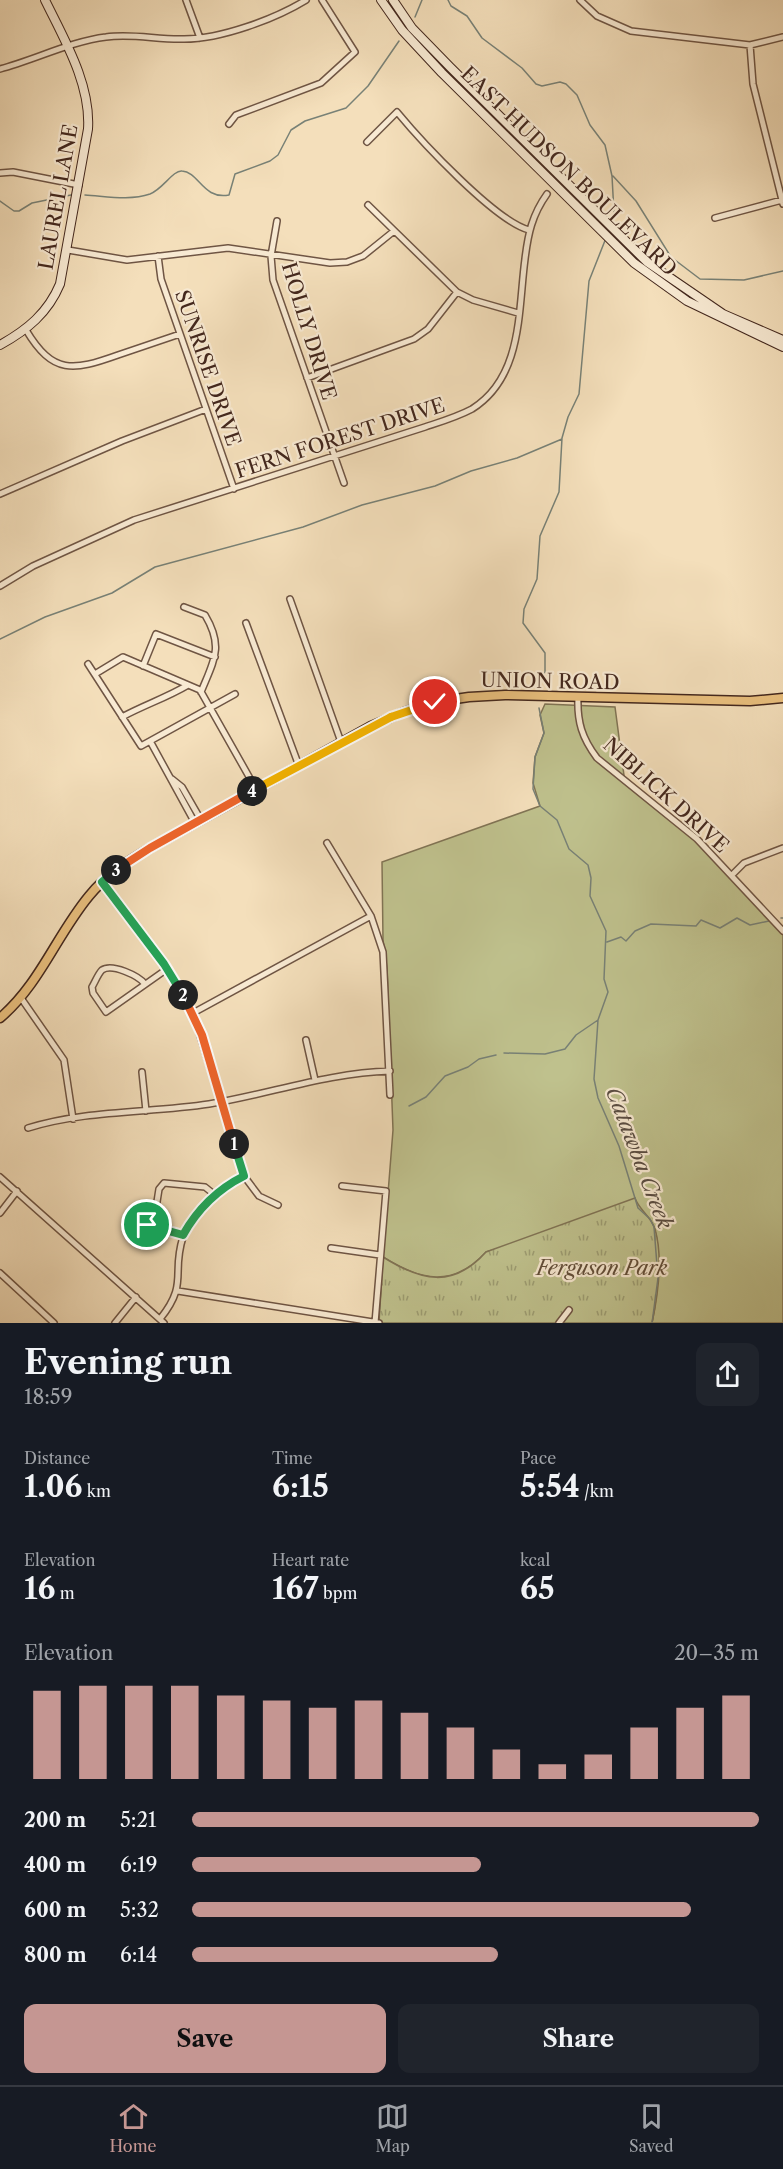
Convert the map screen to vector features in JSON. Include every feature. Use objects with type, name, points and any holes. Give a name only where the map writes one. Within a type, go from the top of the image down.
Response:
[{"type":"main road","name":"LAUREL LANE","points":[[0,345],[26,330],[43,313],[57,291],[68,250],[88,121],[84,93],[69,48],[45,0]]},
{"type":"main road","name":"EAST HUDSON BOULEVARD","points":[[381,0],[396,23],[419,49],[583,213],[650,276],[687,302],[759,333],[783,340]]},
{"type":"main road","name":"EAST HUDSON BOULEVARD","points":[[393,0],[412,28],[625,242],[672,282],[723,314],[783,347]]},
{"type":"main road","name":"UNION ROAD","points":[[0,1018],[21,998],[41,972],[82,905],[102,882],[134,858],[198,821],[341,742],[404,712],[452,699],[484,695],[750,701],[783,698]]},
{"type":"street","points":[[186,0],[200,38]]},
{"type":"street","points":[[0,69],[103,37],[200,38],[284,12],[306,0]]},
{"type":"street","points":[[229,124],[236,115],[321,83],[355,52],[322,0]]},
{"type":"street","points":[[580,0],[597,16],[631,31],[750,45],[783,37]]},
{"type":"street","points":[[716,218],[782,202],[753,84],[750,45]]},
{"type":"street","points":[[367,142],[398,112],[412,131],[496,213],[513,225],[529,230]]},
{"type":"street","points":[[0,173],[14,172],[79,185]]},
{"type":"street","name":"FERN FOREST DRIVE","points":[[1,582],[134,520],[456,416],[478,404],[497,387],[509,365],[516,340],[529,230],[537,209],[547,194]]},
{"type":"street","points":[[368,205],[457,292],[473,300],[518,313]]},
{"type":"street","name":"HOLLY DRIVE","points":[[277,221],[271,255],[273,280],[344,483]]},
{"type":"street","points":[[68,250],[122,260],[228,248],[320,262],[347,262],[363,256],[394,231]]},
{"type":"street","name":"SUNRISE DRIVE","points":[[158,256],[159,274],[234,489]]},
{"type":"street","points":[[307,378],[414,339],[428,329],[457,292]]},
{"type":"street","points":[[26,330],[42,354],[60,365],[74,368],[180,334]]},
{"type":"street","points":[[0,494],[122,441],[206,409]]},
{"type":"street","points":[[290,599],[341,742]]},
{"type":"street","points":[[184,607],[204,615],[217,640],[215,657],[201,692]]},
{"type":"street","points":[[246,623],[299,766]]},
{"type":"street","points":[[143,666],[156,634],[215,657]]},
{"type":"street","points":[[94,674],[123,657],[201,692],[256,789]]},
{"type":"street","points":[[88,664],[141,746],[235,694]]},
{"type":"street","points":[[122,717],[188,685]]},
{"type":"street","name":"NIBLICK DRIVE","points":[[578,697],[578,723],[587,745],[597,758],[697,839],[783,931]]},
{"type":"street","points":[[150,741],[172,779],[182,787],[198,821]]},
{"type":"street","points":[[327,843],[371,916],[381,943],[386,967],[390,1095]]},
{"type":"street","points":[[732,875],[751,860],[783,848]]},
{"type":"street","points":[[102,882],[167,969],[193,1013],[244,1176],[259,1196],[278,1205]]},
{"type":"street","points":[[193,1013],[371,916]]},
{"type":"street","points":[[145,984],[135,974],[108,968],[102,970],[92,987],[93,993],[106,1012],[167,969]]},
{"type":"street","points":[[21,998],[64,1060],[73,1119]]},
{"type":"street","points":[[306,1040],[315,1080]]},
{"type":"street","points":[[28,1128],[73,1119],[222,1101],[345,1074],[390,1071]]},
{"type":"street","points":[[142,1072],[146,1111]]},
{"type":"street","points":[[0,1177],[162,1321],[178,1291],[183,1235],[190,1222],[215,1195],[244,1176]]},
{"type":"street","points":[[183,1235],[150,1226],[159,1189],[164,1183],[205,1187],[215,1195]]},
{"type":"street","points":[[178,1291],[376,1323],[386,1191],[342,1186]]},
{"type":"street","points":[[0,1213],[17,1191]]},
{"type":"street","points":[[331,1248],[380,1255]]},
{"type":"street","points":[[0,1273],[54,1323]]},
{"type":"street","points":[[115,1323],[136,1297]]},
{"type":"street","points":[[558,1323],[568,1310]]},
{"type":"green space","points":[[545,704],[615,707],[625,783],[696,841],[783,934],[783,1323],[652,1323],[657,1287],[658,1247],[652,1222],[638,1208],[486,1252],[474,1264],[449,1276],[436,1277],[410,1271],[383,1257],[393,1130],[387,968],[383,940],[382,862],[540,806],[533,783],[535,757],[544,733],[540,715]]},
{"type":"green space","name":"Ferguson Park","points":[[635,1198],[653,1224],[659,1252],[659,1276],[652,1323],[379,1323],[383,1257],[410,1272],[424,1276],[449,1276],[474,1264],[486,1252]]},
{"type":"waterway","points":[[415,17],[422,0]]},
{"type":"waterway","name":"Catawba Creek","points":[[448,0],[451,6],[467,16],[482,38],[522,68],[536,84],[542,86],[560,82],[566,84],[577,95],[590,125],[605,145],[612,176],[614,213],[612,223]]},
{"type":"waterway","points":[[85,195],[118,198],[150,194],[179,171],[193,176],[213,194],[229,195],[235,174],[270,161],[278,155],[291,130],[305,121],[346,108],[368,86],[399,41]]},
{"type":"waterway","points":[[613,176],[636,201],[671,257],[700,279],[744,280],[783,271]]},
{"type":"waterway","points":[[0,201],[14,211],[19,211],[32,203],[71,195]]},
{"type":"waterway","name":"Catawba Creek","points":[[539,684],[545,672],[545,653],[523,623],[524,609],[537,579],[540,536],[559,492],[562,438],[568,417],[579,394],[589,281],[606,238]]},
{"type":"waterway","points":[[0,639],[45,617],[112,593],[155,567],[303,527],[362,505],[435,486],[471,471],[517,458],[562,439]]},
{"type":"waterway","name":"Catawba Creek","points":[[539,708],[544,733],[535,757],[533,789],[540,806],[557,820],[569,849],[588,865],[591,878],[590,896],[606,931],[604,979],[608,992],[598,1020],[594,1079],[598,1098],[619,1146],[638,1208],[650,1219],[654,1227],[658,1278],[652,1323]]},
{"type":"waterway","points":[[607,942],[621,937],[626,941],[635,931],[651,924],[696,926],[701,920],[720,928],[737,918],[750,925],[769,921]]},
{"type":"waterway","points":[[504,1053],[545,1054],[565,1049],[576,1035],[598,1020]]},
{"type":"waterway","points":[[409,1106],[426,1097],[445,1076],[468,1067],[479,1059],[496,1055]]},
{"type":"route","points":[[147,1225],[183,1235],[190,1222],[215,1195],[230,1183],[244,1176],[202,1035],[193,1013],[164,964],[102,882],[150,848],[358,733],[390,717],[435,702]]}]
